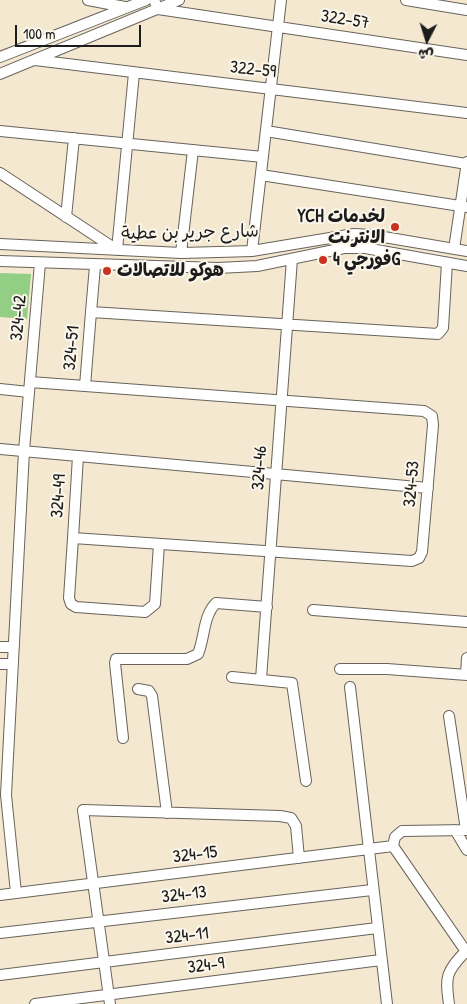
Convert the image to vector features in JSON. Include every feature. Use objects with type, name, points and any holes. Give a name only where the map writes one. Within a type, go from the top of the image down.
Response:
[{"type":"street","points":[[88,0],[126,8]]},
{"type":"street","points":[[0,57],[146,0]]},
{"type":"street","points":[[0,74],[60,50],[156,4],[179,0]]},
{"type":"street","points":[[252,251],[281,0]]},
{"type":"street","points":[[406,0],[450,4],[467,10]]},
{"type":"street","name":"322-57","points":[[156,4],[278,27],[467,55]]},
{"type":"street","points":[[54,36],[60,50]]},
{"type":"street","name":"322-59","points":[[35,60],[467,113]]},
{"type":"street","points":[[0,173],[117,250],[134,73]]},
{"type":"street","points":[[0,131],[263,157]]},
{"type":"street","points":[[266,131],[467,163],[464,207],[454,249]]},
{"type":"street","points":[[66,217],[74,138]]},
{"type":"street","points":[[181,253],[193,150]]},
{"type":"street","points":[[261,175],[464,207]]},
{"type":"street","name":"شارع جرير بن عطية","points":[[0,244],[181,253],[252,251],[345,234],[372,234],[467,251]]},
{"type":"street","points":[[390,252],[393,238]]},
{"type":"street","name":"شارع جرير بن عطية","points":[[0,261],[95,266],[218,268],[257,266],[344,248],[365,248],[467,266]]},
{"type":"street","points":[[153,267],[154,252]]},
{"type":"street","name":"324-46","points":[[261,679],[292,259]]},
{"type":"street","name":"324-51","points":[[282,400],[84,386],[91,312],[287,327],[438,334],[443,328],[447,262]]},
{"type":"street","name":"324-42","points":[[16,893],[5,834],[3,795],[13,664],[24,451],[40,263]]},
{"type":"street","points":[[91,312],[95,266]]},
{"type":"street","points":[[0,389],[84,386]]},
{"type":"street","name":"324-53","points":[[271,552],[412,561],[419,558],[422,552],[433,425],[432,416],[424,411],[282,400]]},
{"type":"street","points":[[0,449],[78,456]]},
{"type":"street","name":"324-49","points":[[271,552],[73,538],[78,456],[428,488]]},
{"type":"street","points":[[73,538],[68,598],[71,604],[76,607],[145,612],[155,604],[159,544]]},
{"type":"street","points":[[124,738],[116,659],[187,659],[198,654],[203,642],[209,611],[216,603],[267,607]]},
{"type":"street","points":[[313,610],[467,622]]},
{"type":"street","points":[[0,647],[14,647]]},
{"type":"street","points":[[340,669],[387,669],[466,674],[467,658]]},
{"type":"street","points":[[0,664],[13,664]]},
{"type":"street","points":[[232,677],[292,683],[306,781]]},
{"type":"street","points":[[350,687],[367,850],[387,1004]]},
{"type":"street","points":[[138,689],[149,690],[152,696],[167,812]]},
{"type":"street","points":[[449,716],[467,830],[402,830],[395,837],[393,846],[466,952],[454,964],[446,980],[449,1004]]},
{"type":"street","points":[[109,999],[82,810],[280,816],[291,818],[296,826],[299,858]]},
{"type":"street","points":[[455,830],[467,850]]},
{"type":"street","name":"324-15","points":[[0,895],[393,846]]},
{"type":"street","name":"324-13","points":[[0,933],[372,890]]},
{"type":"street","name":"324-11","points":[[0,975],[377,928]]},
{"type":"street","name":"324-9","points":[[36,1004],[109,999],[381,960]]},
{"type":"green space","points":[[0,273],[31,274],[27,319],[0,317]]},
{"type":"place","name":"YCH لخدمات الانترنت","points":[[395,227]]},
{"type":"place","name":"فورجي 4G","points":[[323,260]]},
{"type":"place","name":"هوكو للاتصالات","points":[[107,271]]}]
